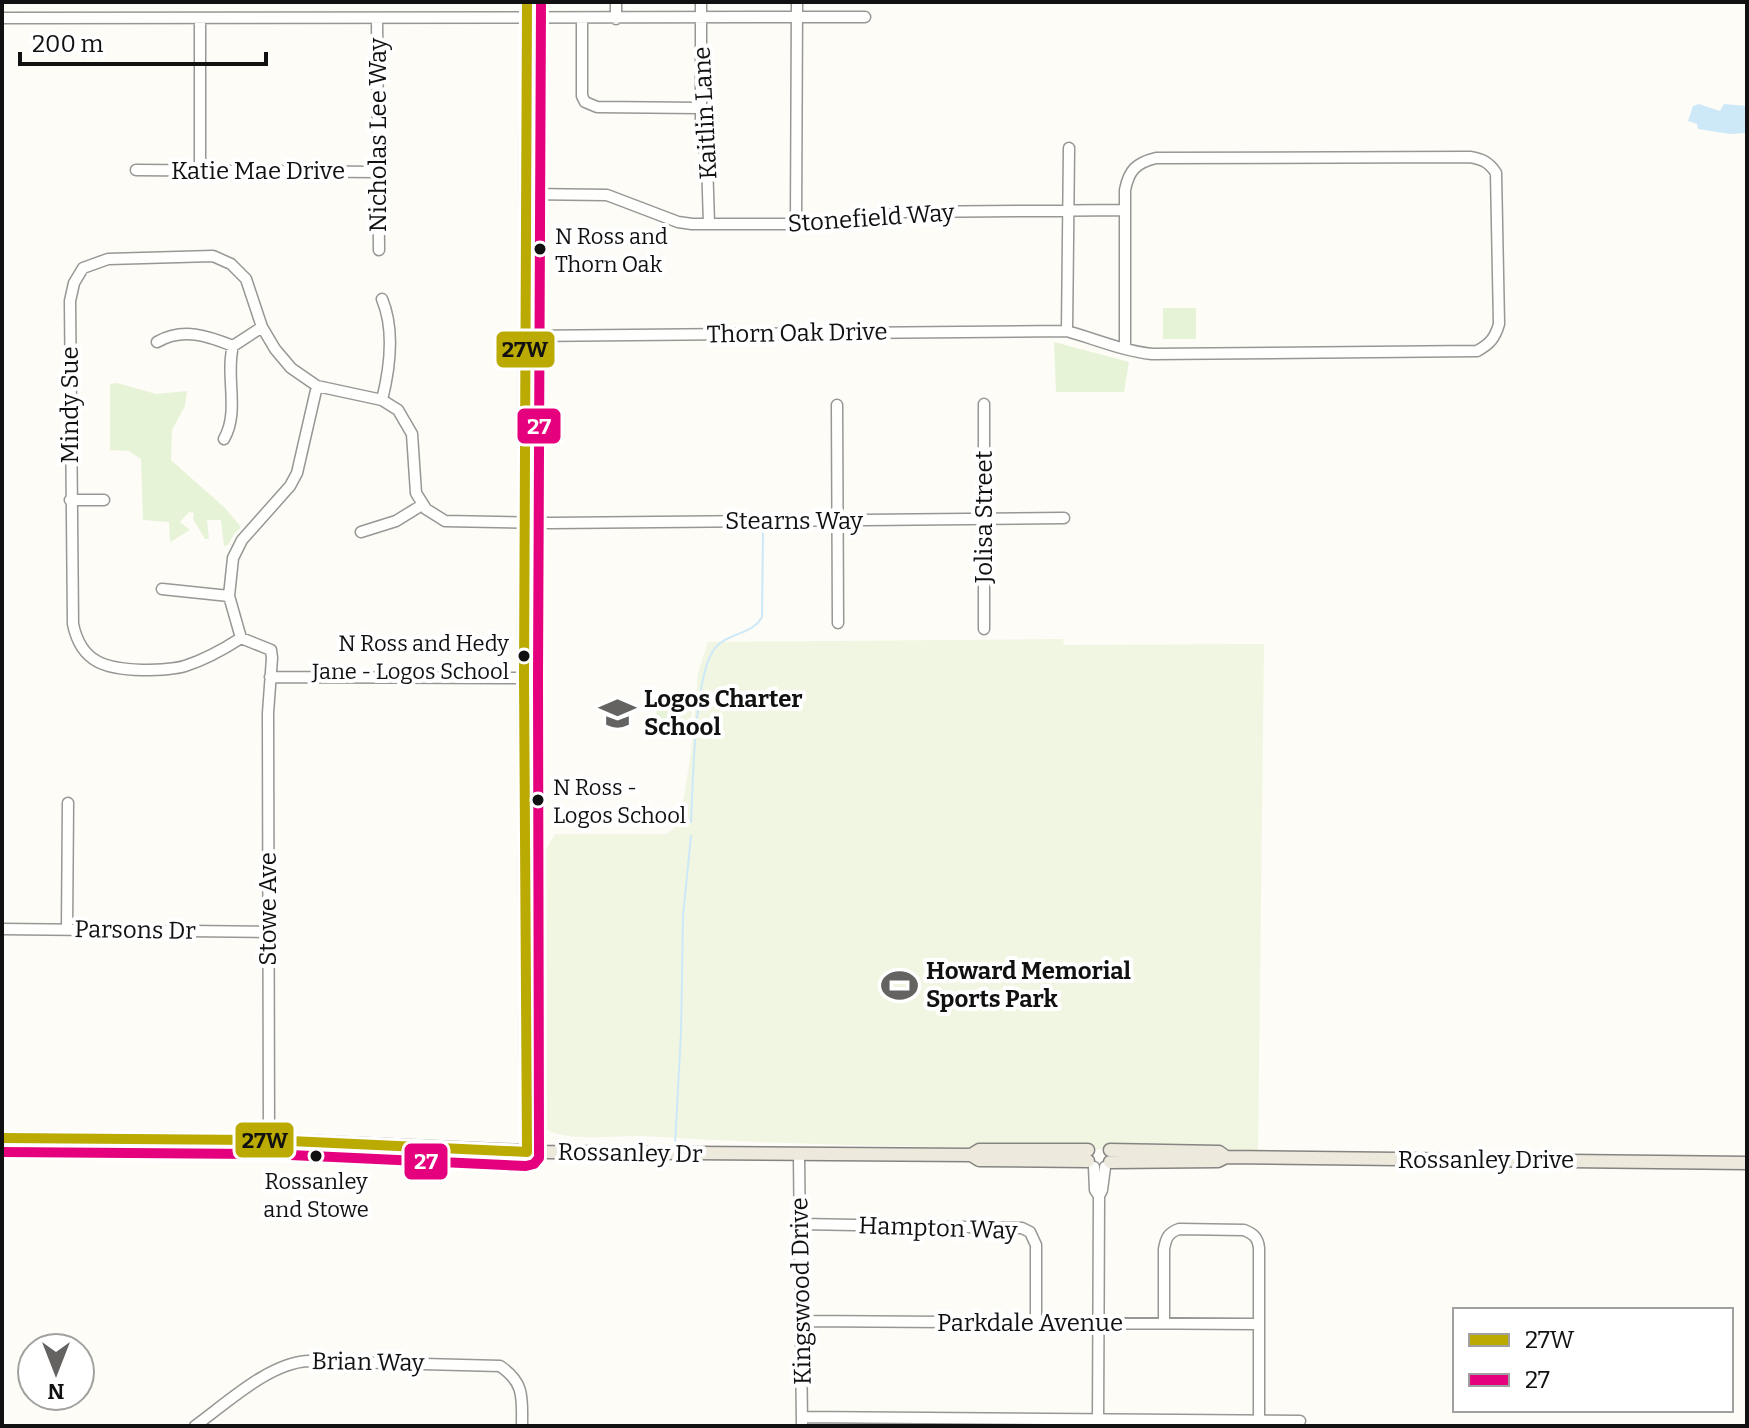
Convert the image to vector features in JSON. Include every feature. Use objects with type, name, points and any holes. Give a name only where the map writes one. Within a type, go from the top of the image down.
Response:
[{"type":"main road","points":[[527,2],[524,678],[527,1152]]},
{"type":"main road","name":"Rossanley Dr","points":[[2,1138],[269,1140],[527,1152],[971,1155]]},
{"type":"main road","name":"Rossanley Drive","points":[[971,1155],[979,1150],[1099,1160],[1218,1161],[1226,1157],[1747,1163]]},
{"type":"street","points":[[616,2],[616,19]]},
{"type":"street","name":"Kaitlin Lane","points":[[701,2],[701,134],[707,161],[709,224]]},
{"type":"street","points":[[796,224],[797,2]]},
{"type":"street","points":[[2,18],[865,17]]},
{"type":"street","points":[[200,18],[200,171]]},
{"type":"street","name":"Nicholas Lee Way","points":[[377,19],[379,250]]},
{"type":"street","points":[[582,19],[582,96],[585,102],[597,107],[701,108]]},
{"type":"street","points":[[1067,331],[1069,148]]},
{"type":"street","name":"Thorn Oak Drive","points":[[526,336],[1067,331],[1152,354],[1468,352],[1489,345],[1496,336],[1499,324],[1498,183],[1496,173],[1482,159],[1440,156],[1156,158],[1143,161],[1133,168],[1125,190],[1125,210]]},
{"type":"street","name":"Katie Mae Drive","points":[[136,170],[379,172]]},
{"type":"street","name":"Stonefield Way","points":[[527,194],[607,195],[678,222],[709,224],[855,224],[901,212],[1125,210]]},
{"type":"street","points":[[1125,210],[1125,348]]},
{"type":"street","name":"Mindy Sue","points":[[241,638],[186,666],[147,670],[118,669],[97,661],[86,654],[75,636],[70,500],[70,310],[74,283],[89,264],[120,257],[213,256],[231,264],[246,279],[262,327],[275,349],[291,368],[317,386]]},
{"type":"street","points":[[382,299],[388,319],[389,352],[382,400]]},
{"type":"street","points":[[224,439],[232,422],[233,346],[262,327]]},
{"type":"street","points":[[157,342],[172,335],[188,334],[212,337],[233,346]]},
{"type":"street","points":[[241,638],[229,596],[231,568],[237,548],[290,486],[297,473],[317,386],[382,400],[398,410],[410,427],[414,443],[414,480],[422,505],[396,521],[361,532]]},
{"type":"street","name":"Jolisa Street","points":[[984,404],[984,629]]},
{"type":"street","points":[[837,405],[838,623]]},
{"type":"street","points":[[70,500],[104,500]]},
{"type":"street","name":"Stearns Way","points":[[422,505],[445,521],[525,523],[1064,518]]},
{"type":"street","points":[[162,589],[229,596]]},
{"type":"street","name":"Stowe Ave","points":[[241,638],[271,650],[269,1140]]},
{"type":"street","points":[[270,677],[524,678]]},
{"type":"street","points":[[67,929],[68,803]]},
{"type":"street","name":"Parsons Dr","points":[[2,929],[268,932]]},
{"type":"street","name":"Kingswood Drive","points":[[799,1156],[802,1421]]},
{"type":"street","points":[[1098,1423],[1099,1196],[1095,1190],[1099,1160]]},
{"type":"street","name":"Hampton Way","points":[[801,1224],[1022,1228],[1030,1232],[1036,1245],[1036,1323]]},
{"type":"street","points":[[1164,1323],[1165,1239],[1171,1232],[1179,1229],[1244,1230],[1253,1233],[1259,1248],[1259,1423]]},
{"type":"street","name":"Parkdale Avenue","points":[[802,1321],[1259,1324]]},
{"type":"street","name":"Brian Way","points":[[195,1426],[274,1370],[298,1361],[494,1364],[516,1378],[521,1392],[522,1426]]},
{"type":"street","points":[[802,1421],[1300,1421]]},
{"type":"green space","points":[[1163,308],[1196,308],[1196,339],[1163,339]]},
{"type":"green space","points":[[1054,342],[1129,362],[1124,392],[1056,392]]},
{"type":"green space","points":[[117,383],[156,394],[187,391],[185,406],[172,430],[171,460],[225,508],[241,527],[228,545],[224,546],[221,520],[207,520],[209,539],[205,539],[193,519],[194,513],[189,512],[180,522],[190,530],[170,542],[169,522],[143,520],[141,459],[129,451],[110,450],[110,384]]},
{"type":"green space","name":"Howard Memorial Sports Park","points":[[1063,639],[1064,645],[1264,644],[1258,1151],[581,1137],[548,1130],[541,1115],[540,860],[555,834],[667,834],[680,823],[691,752],[698,673],[708,642]]},
{"type":"green space","points":[[657,707],[668,708],[667,733],[655,732]]},
{"type":"green space","points":[[675,709],[692,710],[690,732],[674,731]]},
{"type":"water","points":[[1699,104],[1720,111],[1724,104],[1747,106],[1747,133],[1698,129],[1697,124],[1688,121],[1693,106]]},
{"type":"waterway","points":[[691,822],[702,685],[707,665],[718,645],[752,628],[762,617],[763,532]]},
{"type":"waterway","points":[[675,1144],[683,916],[691,836]]},
{"type":"transit line","name":"27W","points":[[527,2],[524,678],[527,1152]]},
{"type":"transit line","name":"27","points":[[2,1152],[269,1154],[526,1166],[534,1164],[539,1158],[541,2]]},
{"type":"transit line","name":"27W","points":[[2,1138],[269,1140],[527,1152]]},
{"type":"place","name":"N Ross and Thorn Oak","points":[[540,249]]},
{"type":"place","name":"N Ross and Hedy Jane - Logos School","points":[[524,656]]},
{"type":"place","name":"Logos Charter School","points":[[618,713]]},
{"type":"place","name":"N Ross - Logos School","points":[[538,800]]},
{"type":"place","name":"Howard Memorial Sports Park","points":[[900,985]]},
{"type":"place","name":"Rossanley and Stowe","points":[[316,1156]]}]
